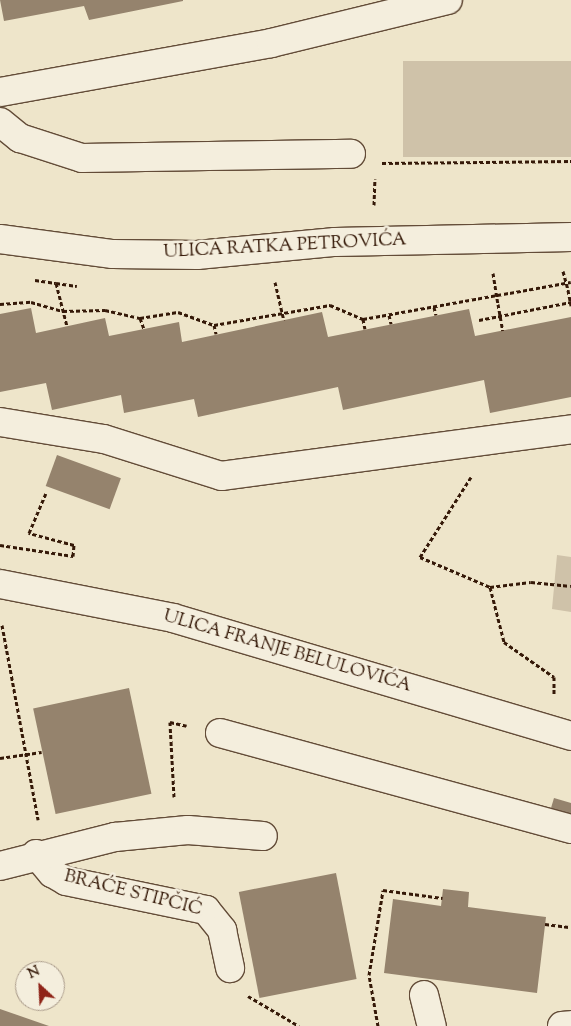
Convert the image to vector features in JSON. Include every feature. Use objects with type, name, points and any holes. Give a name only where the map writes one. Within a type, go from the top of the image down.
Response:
[{"type":"street","points":[[0,92],[261,45],[448,0]]},
{"type":"street","points":[[0,122],[20,138],[82,158],[362,159]]},
{"type":"street","name":"ULICA RATKA PETROVIĆA","points":[[0,239],[113,254],[196,255],[335,242],[566,249]]},
{"type":"street","points":[[0,422],[104,439],[221,476],[571,429]]},
{"type":"street","name":"ULICA FRANJE BELULOVIĆA","points":[[0,584],[173,618],[570,734]]},
{"type":"street","points":[[220,733],[571,829]]},
{"type":"street","name":"BRAĆE STIPČIĆ","points":[[0,866],[36,854],[115,837],[188,830],[263,836]]},
{"type":"street","name":"BRAĆE STIPČIĆ","points":[[36,854],[52,873],[66,881],[206,910],[222,930],[230,968]]},
{"type":"street","points":[[424,995],[432,1026]]},
{"type":"street","points":[[562,1026],[571,1024]]},
{"type":"path","points":[[370,206],[378,204],[362,159],[571,161]]},
{"type":"path","points":[[566,249],[566,284],[571,306]]},
{"type":"path","points":[[492,268],[503,331]]},
{"type":"path","points":[[0,304],[31,302],[63,311],[106,310],[140,318],[178,312],[214,325],[330,305],[363,319],[497,297],[571,282]]},
{"type":"path","points":[[45,283],[66,285]]},
{"type":"path","points":[[56,283],[67,326]]},
{"type":"path","points":[[273,283],[284,320]]},
{"type":"path","points":[[479,320],[571,302]]},
{"type":"path","points":[[434,307],[436,315]]},
{"type":"path","points":[[389,314],[391,324]]},
{"type":"path","points":[[140,318],[144,329]]},
{"type":"path","points":[[363,319],[365,329]]},
{"type":"path","points":[[214,325],[216,334]]},
{"type":"path","points":[[478,468],[420,557],[490,587],[531,582],[571,586]]},
{"type":"path","points":[[0,545],[73,556],[74,545],[29,532],[46,493]]},
{"type":"path","points":[[490,587],[504,642],[554,677],[554,699]]},
{"type":"path","points":[[2,625],[24,755],[39,823]]},
{"type":"path","points":[[168,742],[173,794]]},
{"type":"path","points":[[0,758],[42,752]]},
{"type":"path","points":[[378,1026],[369,975],[383,890],[442,898]]},
{"type":"path","points":[[546,924],[571,927]]},
{"type":"path","points":[[257,1002],[299,1026]]},
{"type":"shaded area","points":[[403,61],[571,61],[571,157],[403,157]]},
{"type":"shaded area","points":[[557,555],[571,557],[571,612],[552,609]]},
{"type":"building","points":[[0,0],[183,1],[89,20],[84,6],[4,21]]},
{"type":"building","points":[[31,308],[36,333],[105,318],[109,336],[179,322],[182,342],[322,312],[328,337],[469,309],[475,336],[571,317],[571,397],[490,413],[484,380],[343,410],[338,387],[198,417],[194,399],[124,413],[121,395],[52,410],[46,383],[0,392],[0,314]]},
{"type":"building","points":[[57,455],[121,478],[110,509],[46,486]]},
{"type":"building","points":[[129,688],[151,794],[56,814],[33,708]]},
{"type":"building","points":[[554,798],[571,803],[571,814],[551,808]]},
{"type":"building","points":[[336,873],[357,979],[259,998],[239,892]]},
{"type":"building","points":[[443,889],[469,892],[468,907],[546,917],[537,993],[384,973],[393,899],[441,906]]},
{"type":"building","points":[[0,1009],[49,1026],[0,1026]]}]
